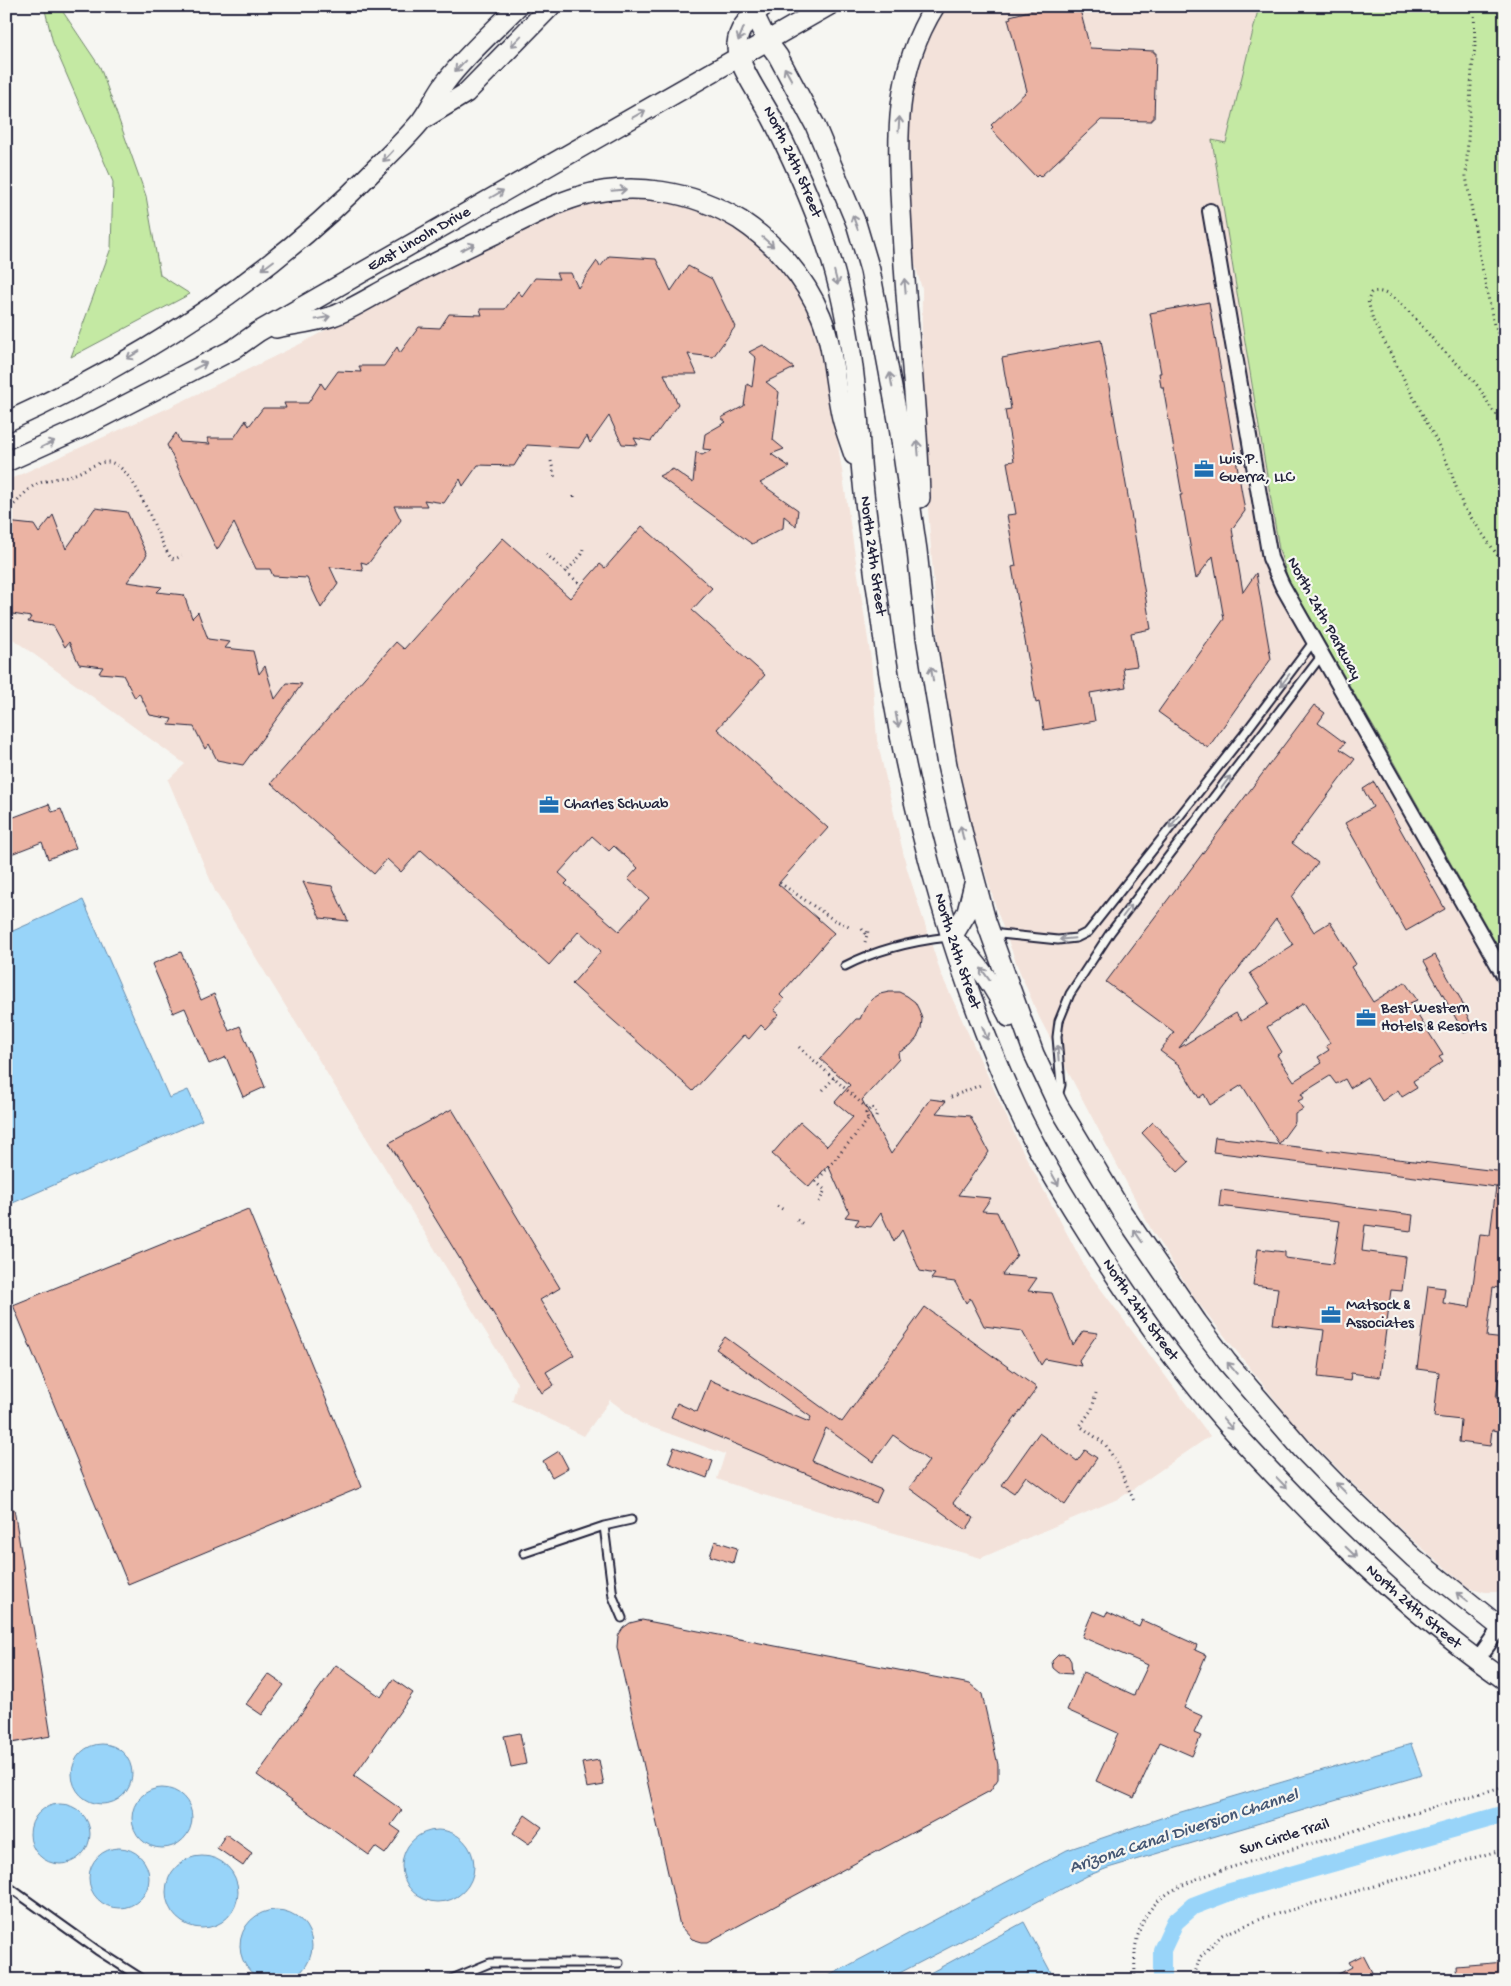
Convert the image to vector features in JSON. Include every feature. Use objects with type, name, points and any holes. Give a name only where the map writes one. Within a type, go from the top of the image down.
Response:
[{"type":"main road","points":[[6,422],[51,402],[113,368],[159,340],[292,248],[375,169],[422,120],[447,80],[518,6]]},
{"type":"main road","points":[[422,120],[466,93],[551,6]]},
{"type":"main road","name":"East Lincoln Drive","points":[[6,462],[79,429],[234,349],[258,332],[828,6]]},
{"type":"main road","points":[[917,550],[920,523],[919,461],[903,267],[899,122],[905,76],[916,41],[935,6]]},
{"type":"main road","points":[[756,8],[767,40],[797,91],[818,133],[856,223],[870,270],[892,384],[917,550],[926,637],[947,765],[990,933],[1014,1002],[1044,1076],[1057,1102],[1122,1212],[1197,1322],[1264,1406],[1302,1449],[1414,1558],[1503,1626]]},
{"type":"main road","points":[[738,58],[737,44],[740,34],[756,8]]},
{"type":"main road","name":"North 24th Street","points":[[738,58],[774,122],[803,183],[836,274],[852,360],[858,414],[862,482],[891,687],[911,792],[952,937],[982,1027],[1020,1113],[1066,1198],[1124,1289],[1213,1407],[1280,1481],[1385,1584],[1413,1609],[1505,1680]]},
{"type":"main road","points":[[258,332],[334,316],[429,266],[538,213],[579,197],[598,192],[635,188],[681,196],[727,212],[760,235],[785,258],[810,293],[821,315],[829,339],[842,418],[862,482]]},
{"type":"main road","points":[[975,880],[967,912],[952,937],[975,960],[990,980],[1028,1055],[1044,1076]]},
{"type":"street","name":"North 24th Parkway","points":[[1210,211],[1270,558],[1282,584],[1505,977]]},
{"type":"street","points":[[1477,1660],[1503,1626]]},
{"type":"lane","points":[[990,933],[1058,940],[1076,938],[1088,932],[1242,737],[1314,641]]},
{"type":"lane","points":[[1057,1102],[1061,1085],[1057,1037],[1059,1021],[1070,994],[1110,933],[1322,655]]},
{"type":"lane","points":[[844,966],[865,956],[919,940],[952,937]]},
{"type":"lane","points":[[524,1553],[604,1526],[631,1520]]},
{"type":"lane","points":[[604,1526],[613,1597],[622,1618]]},
{"type":"lane","points":[[6,1885],[97,1950],[144,1980]]},
{"type":"lane","points":[[450,1980],[490,1963],[619,1963]]},
{"type":"path","points":[[1474,6],[1475,48],[1472,68],[1466,176],[1494,325],[1505,349]]},
{"type":"path","points":[[1505,420],[1493,411],[1480,388],[1469,375],[1406,309],[1383,291],[1375,290],[1371,293],[1368,301],[1373,320],[1437,442],[1449,467],[1463,506],[1505,566]]},
{"type":"path","points":[[551,461],[554,478]]},
{"type":"path","points":[[6,510],[12,507],[33,486],[77,473],[100,462],[110,462],[124,470],[148,508],[171,558],[175,559],[182,556]]},
{"type":"path","points":[[574,496],[574,501]]},
{"type":"path","points":[[566,572],[582,554],[583,549]]},
{"type":"path","points":[[546,554],[579,583]]},
{"type":"path","points":[[780,883],[834,920],[849,926]]},
{"type":"path","points":[[862,929],[867,936]]},
{"type":"path","points":[[865,942],[868,931]]},
{"type":"path","points":[[799,1047],[869,1110]]},
{"type":"path","points":[[823,1090],[834,1078]]},
{"type":"path","points":[[951,1097],[983,1084]]},
{"type":"path","points":[[819,1202],[825,1190],[816,1182],[868,1120],[876,1117],[878,1114],[872,1107],[866,1113],[868,1120]]},
{"type":"path","points":[[777,1206],[784,1210]]},
{"type":"path","points":[[798,1220],[803,1224]]},
{"type":"path","points":[[1096,1393],[1092,1409],[1080,1426],[1105,1444],[1118,1465],[1134,1501]]},
{"type":"path","name":"Sun Circle Trail","points":[[1134,1980],[1136,1945],[1142,1924],[1159,1899],[1180,1885],[1219,1871],[1505,1786]]},
{"type":"path","points":[[1193,1980],[1200,1957],[1222,1935],[1243,1926],[1266,1917],[1505,1849]]},
{"type":"shaded area","points":[[943,6],[1259,6],[1226,143],[1212,141],[1279,549],[1288,579],[1486,924],[1505,998],[1505,1589],[1501,1592],[1485,1592],[1468,1587],[1408,1536],[1349,1480],[1296,1426],[1195,1299],[1152,1231],[1039,1017],[998,914],[974,836],[951,732],[939,652],[921,418],[922,289],[914,261],[906,134],[917,65]]},
{"type":"shaded area","points":[[630,196],[667,198],[714,214],[752,237],[786,271],[810,309],[823,347],[871,659],[877,740],[907,869],[941,974],[1019,1144],[1086,1269],[1210,1436],[1120,1498],[981,1558],[760,1494],[717,1479],[725,1454],[640,1423],[610,1400],[584,1436],[512,1401],[517,1383],[215,891],[168,780],[185,764],[6,634],[6,481],[166,409],[302,343],[405,286],[580,202]]},
{"type":"green space","points":[[44,6],[59,6],[100,67],[146,196],[160,275],[190,294],[71,357],[111,248],[113,182],[53,43]]},
{"type":"green space","points":[[1259,6],[1505,6],[1498,95],[1502,171],[1505,186],[1505,959],[1288,579],[1279,549],[1212,140],[1226,143]]},
{"type":"water","points":[[83,900],[169,1098],[188,1090],[202,1120],[6,1206],[6,934]]},
{"type":"water","points":[[102,1744],[119,1749],[127,1757],[132,1774],[127,1791],[119,1799],[102,1804],[85,1799],[77,1791],[72,1774],[77,1757],[85,1749]]},
{"type":"water","name":"Arizona Canal Diversion Channel","points":[[1411,1744],[1422,1775],[1108,1868],[1087,1876],[886,1980],[821,1980],[1067,1850],[1164,1817]]},
{"type":"water","points":[[162,1788],[179,1793],[187,1801],[192,1818],[187,1835],[179,1843],[162,1848],[145,1843],[137,1835],[132,1818],[137,1801],[145,1793]]},
{"type":"water","points":[[60,1804],[77,1809],[85,1817],[90,1834],[85,1851],[77,1859],[60,1864],[43,1859],[35,1851],[30,1834],[35,1817],[43,1809]]},
{"type":"water","points":[[438,1830],[458,1836],[468,1846],[474,1866],[468,1886],[458,1896],[438,1902],[418,1896],[408,1886],[402,1866],[408,1846],[418,1836]]},
{"type":"water","points":[[119,1848],[136,1853],[144,1861],[149,1878],[144,1895],[136,1903],[119,1908],[102,1903],[94,1895],[89,1878],[94,1861],[102,1853]]},
{"type":"water","points":[[202,1856],[222,1862],[232,1872],[238,1892],[232,1912],[222,1922],[202,1928],[182,1922],[172,1912],[166,1892],[172,1872],[182,1862]]},
{"type":"water","points":[[276,1910],[296,1916],[306,1926],[312,1946],[306,1966],[296,1976],[276,1982],[256,1976],[246,1966],[240,1946],[246,1926],[256,1916]]},
{"type":"water","points":[[1024,1922],[1055,1980],[933,1980],[930,1973]]},
{"type":"building","points":[[1048,6],[1079,6],[1090,48],[1154,51],[1156,53],[1154,119],[1152,121],[1101,120],[1040,177],[1038,175],[1036,177],[991,129],[993,127],[991,125],[1027,91],[1008,19],[1011,18],[1010,16]]},
{"type":"building","points":[[609,256],[656,259],[671,291],[688,266],[712,279],[735,327],[713,357],[688,354],[697,374],[664,374],[678,404],[651,441],[634,438],[638,445],[622,444],[609,416],[590,443],[587,436],[579,448],[527,445],[514,466],[478,465],[463,486],[460,479],[444,503],[424,500],[427,506],[394,506],[401,520],[368,564],[361,562],[363,571],[330,567],[338,584],[321,608],[307,578],[273,576],[270,569],[256,569],[234,523],[217,550],[167,445],[176,433],[180,442],[210,444],[207,438],[234,438],[246,420],[249,426],[263,408],[286,408],[284,403],[308,403],[321,383],[325,389],[338,371],[361,372],[359,366],[384,366],[397,347],[400,353],[419,327],[440,328],[449,314],[482,315],[480,309],[505,309],[518,291],[522,296],[535,278],[559,279],[556,273],[571,273],[578,288],[597,261],[600,267]]},
{"type":"building","points":[[1209,302],[1245,511],[1232,529],[1243,592],[1256,573],[1271,659],[1208,748],[1158,712],[1224,619],[1213,556],[1196,579],[1180,495],[1182,495],[1163,387],[1161,387],[1159,373],[1161,373],[1150,313]]},
{"type":"building","points":[[1101,340],[1151,629],[1131,633],[1137,666],[1123,668],[1126,687],[1090,693],[1095,721],[1044,730],[1039,702],[1036,703],[1012,567],[1016,566],[1007,515],[1016,514],[1007,462],[1014,461],[1005,410],[1011,409],[1002,358]]},
{"type":"building","points":[[763,345],[794,368],[766,382],[779,392],[773,440],[784,449],[771,454],[790,467],[760,483],[798,510],[796,526],[784,516],[783,528],[752,544],[659,476],[673,469],[693,483],[696,452],[702,455],[712,450],[703,449],[705,434],[726,422],[721,418],[744,406],[747,384],[752,387],[756,358],[749,352]]},
{"type":"building","points":[[95,508],[127,512],[147,555],[127,582],[162,587],[157,592],[184,595],[192,618],[198,612],[208,639],[230,642],[225,648],[253,651],[259,674],[265,666],[275,699],[287,683],[302,684],[243,765],[217,760],[209,744],[205,749],[194,727],[169,725],[172,719],[150,715],[139,693],[135,698],[123,675],[99,673],[103,667],[79,664],[69,642],[65,647],[53,625],[28,622],[31,617],[6,613],[6,522],[34,525],[39,533],[53,515],[66,549]]},
{"type":"building","name":"Charles Schwab","points":[[642,526],[712,588],[692,610],[765,675],[717,729],[828,828],[778,884],[834,933],[780,995],[784,999],[774,1010],[779,1014],[765,1029],[761,1025],[749,1039],[744,1035],[693,1091],[572,984],[601,951],[579,931],[549,965],[421,850],[401,872],[387,859],[374,874],[271,783],[396,642],[404,649],[503,538],[570,598],[600,564],[605,568]],"holes":[[[592,836],[609,851],[614,846],[638,868],[628,879],[649,898],[619,931],[565,884],[568,881],[559,873]]]},
{"type":"building","points":[[1314,705],[1325,713],[1318,723],[1345,743],[1340,749],[1355,759],[1292,843],[1318,863],[1292,897],[1314,932],[1330,922],[1356,964],[1351,967],[1373,1002],[1405,982],[1417,1000],[1410,1003],[1443,1055],[1439,1057],[1443,1062],[1413,1081],[1417,1088],[1402,1097],[1398,1090],[1382,1101],[1367,1077],[1350,1088],[1345,1079],[1336,1084],[1330,1076],[1301,1094],[1304,1098],[1298,1101],[1303,1109],[1295,1114],[1295,1122],[1279,1144],[1242,1085],[1210,1105],[1204,1094],[1199,1098],[1179,1065],[1160,1051],[1174,1032],[1106,982]],"holes":[[[1276,919],[1293,945],[1250,973],[1269,1003],[1241,1021],[1236,1013],[1179,1048]],[[1304,1003],[1330,1043],[1326,1046],[1329,1050],[1318,1057],[1322,1063],[1294,1081],[1277,1055],[1282,1052],[1267,1027]]]},
{"type":"building","points":[[1374,782],[1445,909],[1406,931],[1345,823],[1373,807],[1363,789]]},
{"type":"building","points":[[49,804],[52,812],[61,809],[76,848],[48,859],[42,842],[6,856],[6,820]]},
{"type":"building","points":[[303,882],[332,886],[348,921],[320,918]]},
{"type":"building","points":[[181,952],[201,1000],[214,994],[229,1031],[240,1026],[265,1087],[243,1097],[226,1057],[209,1064],[185,1008],[173,1013],[152,964]]},
{"type":"building","points":[[1435,955],[1460,998],[1473,1029],[1464,1033],[1424,961]]},
{"type":"building","points":[[899,992],[915,1002],[922,1019],[921,1029],[917,1038],[911,1045],[898,1053],[899,1059],[862,1100],[891,1154],[930,1099],[946,1101],[936,1113],[970,1116],[989,1152],[958,1195],[991,1198],[982,1211],[997,1212],[1017,1255],[1002,1275],[1037,1278],[1028,1291],[1052,1293],[1073,1345],[1083,1331],[1098,1333],[1079,1360],[1081,1366],[1045,1359],[1041,1365],[1022,1331],[984,1326],[970,1298],[966,1303],[955,1282],[931,1279],[935,1274],[920,1271],[902,1230],[894,1242],[881,1213],[871,1227],[855,1225],[859,1219],[845,1217],[849,1212],[828,1165],[809,1187],[772,1154],[800,1122],[827,1146],[853,1117],[835,1102],[850,1085],[820,1059],[856,1019],[860,1019],[866,1006],[872,999],[880,994]]},
{"type":"building","points":[[452,1109],[560,1288],[540,1300],[574,1355],[546,1372],[554,1385],[542,1393],[389,1143]]},
{"type":"building","points":[[1153,1122],[1189,1162],[1178,1172],[1142,1133]]},
{"type":"building","points":[[1215,1137],[1505,1172],[1505,1289],[1493,1287],[1487,1337],[1505,1339],[1505,1369],[1500,1369],[1496,1398],[1505,1399],[1505,1432],[1492,1430],[1490,1446],[1459,1442],[1461,1420],[1434,1417],[1439,1372],[1417,1369],[1428,1286],[1445,1288],[1443,1303],[1470,1307],[1480,1234],[1490,1235],[1496,1187],[1213,1152]]},
{"type":"building","name":"Matsock & Associates","points":[[1221,1190],[1413,1215],[1411,1231],[1365,1225],[1362,1251],[1406,1257],[1402,1291],[1391,1290],[1380,1377],[1351,1373],[1350,1381],[1318,1377],[1324,1330],[1273,1324],[1278,1288],[1253,1285],[1258,1249],[1285,1252],[1285,1258],[1333,1264],[1340,1221],[1219,1206]]},
{"type":"building","points":[[248,1209],[362,1487],[128,1584],[13,1305]]},
{"type":"building","points":[[925,1307],[1037,1388],[953,1503],[974,1518],[966,1530],[909,1488],[929,1461],[893,1435],[873,1462],[826,1428],[812,1461],[882,1490],[876,1503],[671,1417],[677,1403],[697,1412],[710,1380],[809,1422],[811,1417],[716,1349],[725,1337],[842,1422]]},
{"type":"building","points":[[1039,1433],[1077,1461],[1085,1450],[1097,1458],[1065,1505],[1026,1476],[1014,1493],[1002,1485]]},
{"type":"building","points":[[674,1447],[713,1461],[707,1478],[668,1463]]},
{"type":"building","points":[[559,1451],[568,1468],[552,1477],[543,1461]]},
{"type":"building","points":[[6,1509],[14,1509],[51,1736],[6,1744]]},
{"type":"building","points":[[715,1541],[737,1548],[733,1563],[710,1556]]},
{"type":"building","points":[[1093,1611],[1105,1616],[1107,1612],[1139,1627],[1142,1620],[1197,1645],[1195,1650],[1206,1655],[1184,1708],[1202,1716],[1194,1733],[1201,1736],[1192,1756],[1160,1742],[1134,1798],[1096,1781],[1118,1733],[1067,1710],[1083,1672],[1134,1695],[1148,1665],[1082,1637]]},
{"type":"building","points":[[642,1620],[970,1684],[982,1694],[998,1765],[998,1779],[990,1791],[708,1942],[692,1939],[680,1926],[617,1647],[618,1636],[623,1628],[630,1623]]},
{"type":"building","points":[[1062,1654],[1068,1656],[1071,1661],[1072,1674],[1059,1673],[1053,1668],[1052,1661]]},
{"type":"building","points":[[336,1665],[381,1697],[393,1679],[413,1693],[354,1776],[402,1810],[391,1825],[401,1832],[385,1854],[375,1847],[369,1855],[257,1775]]},
{"type":"building","points":[[268,1674],[284,1685],[262,1715],[246,1704]]},
{"type":"building","points":[[520,1733],[526,1764],[511,1767],[504,1736]]},
{"type":"building","points":[[599,1760],[604,1785],[587,1788],[582,1763]]},
{"type":"building","points":[[525,1815],[542,1827],[529,1844],[513,1833]]},
{"type":"building","points":[[226,1834],[252,1853],[243,1866],[217,1848]]},
{"type":"building","points":[[1363,1955],[1376,1980],[1327,1980],[1352,1967],[1349,1962]]},
{"type":"building","points":[[1505,1962],[1505,1980],[1457,1980],[1456,1966]]},
{"type":"waterway","points":[[1162,1980],[1162,1950],[1175,1922],[1193,1906],[1227,1893],[1505,1814]]},
{"type":"place","name":"Luis P. Guerra, LLC","points":[[1204,469]]},
{"type":"place","name":"Charles Schwab","points":[[549,805]]},
{"type":"place","name":"Best Western Hotels & Resorts","points":[[1366,1018]]},
{"type":"place","name":"Matsock & Associates","points":[[1331,1315]]}]
